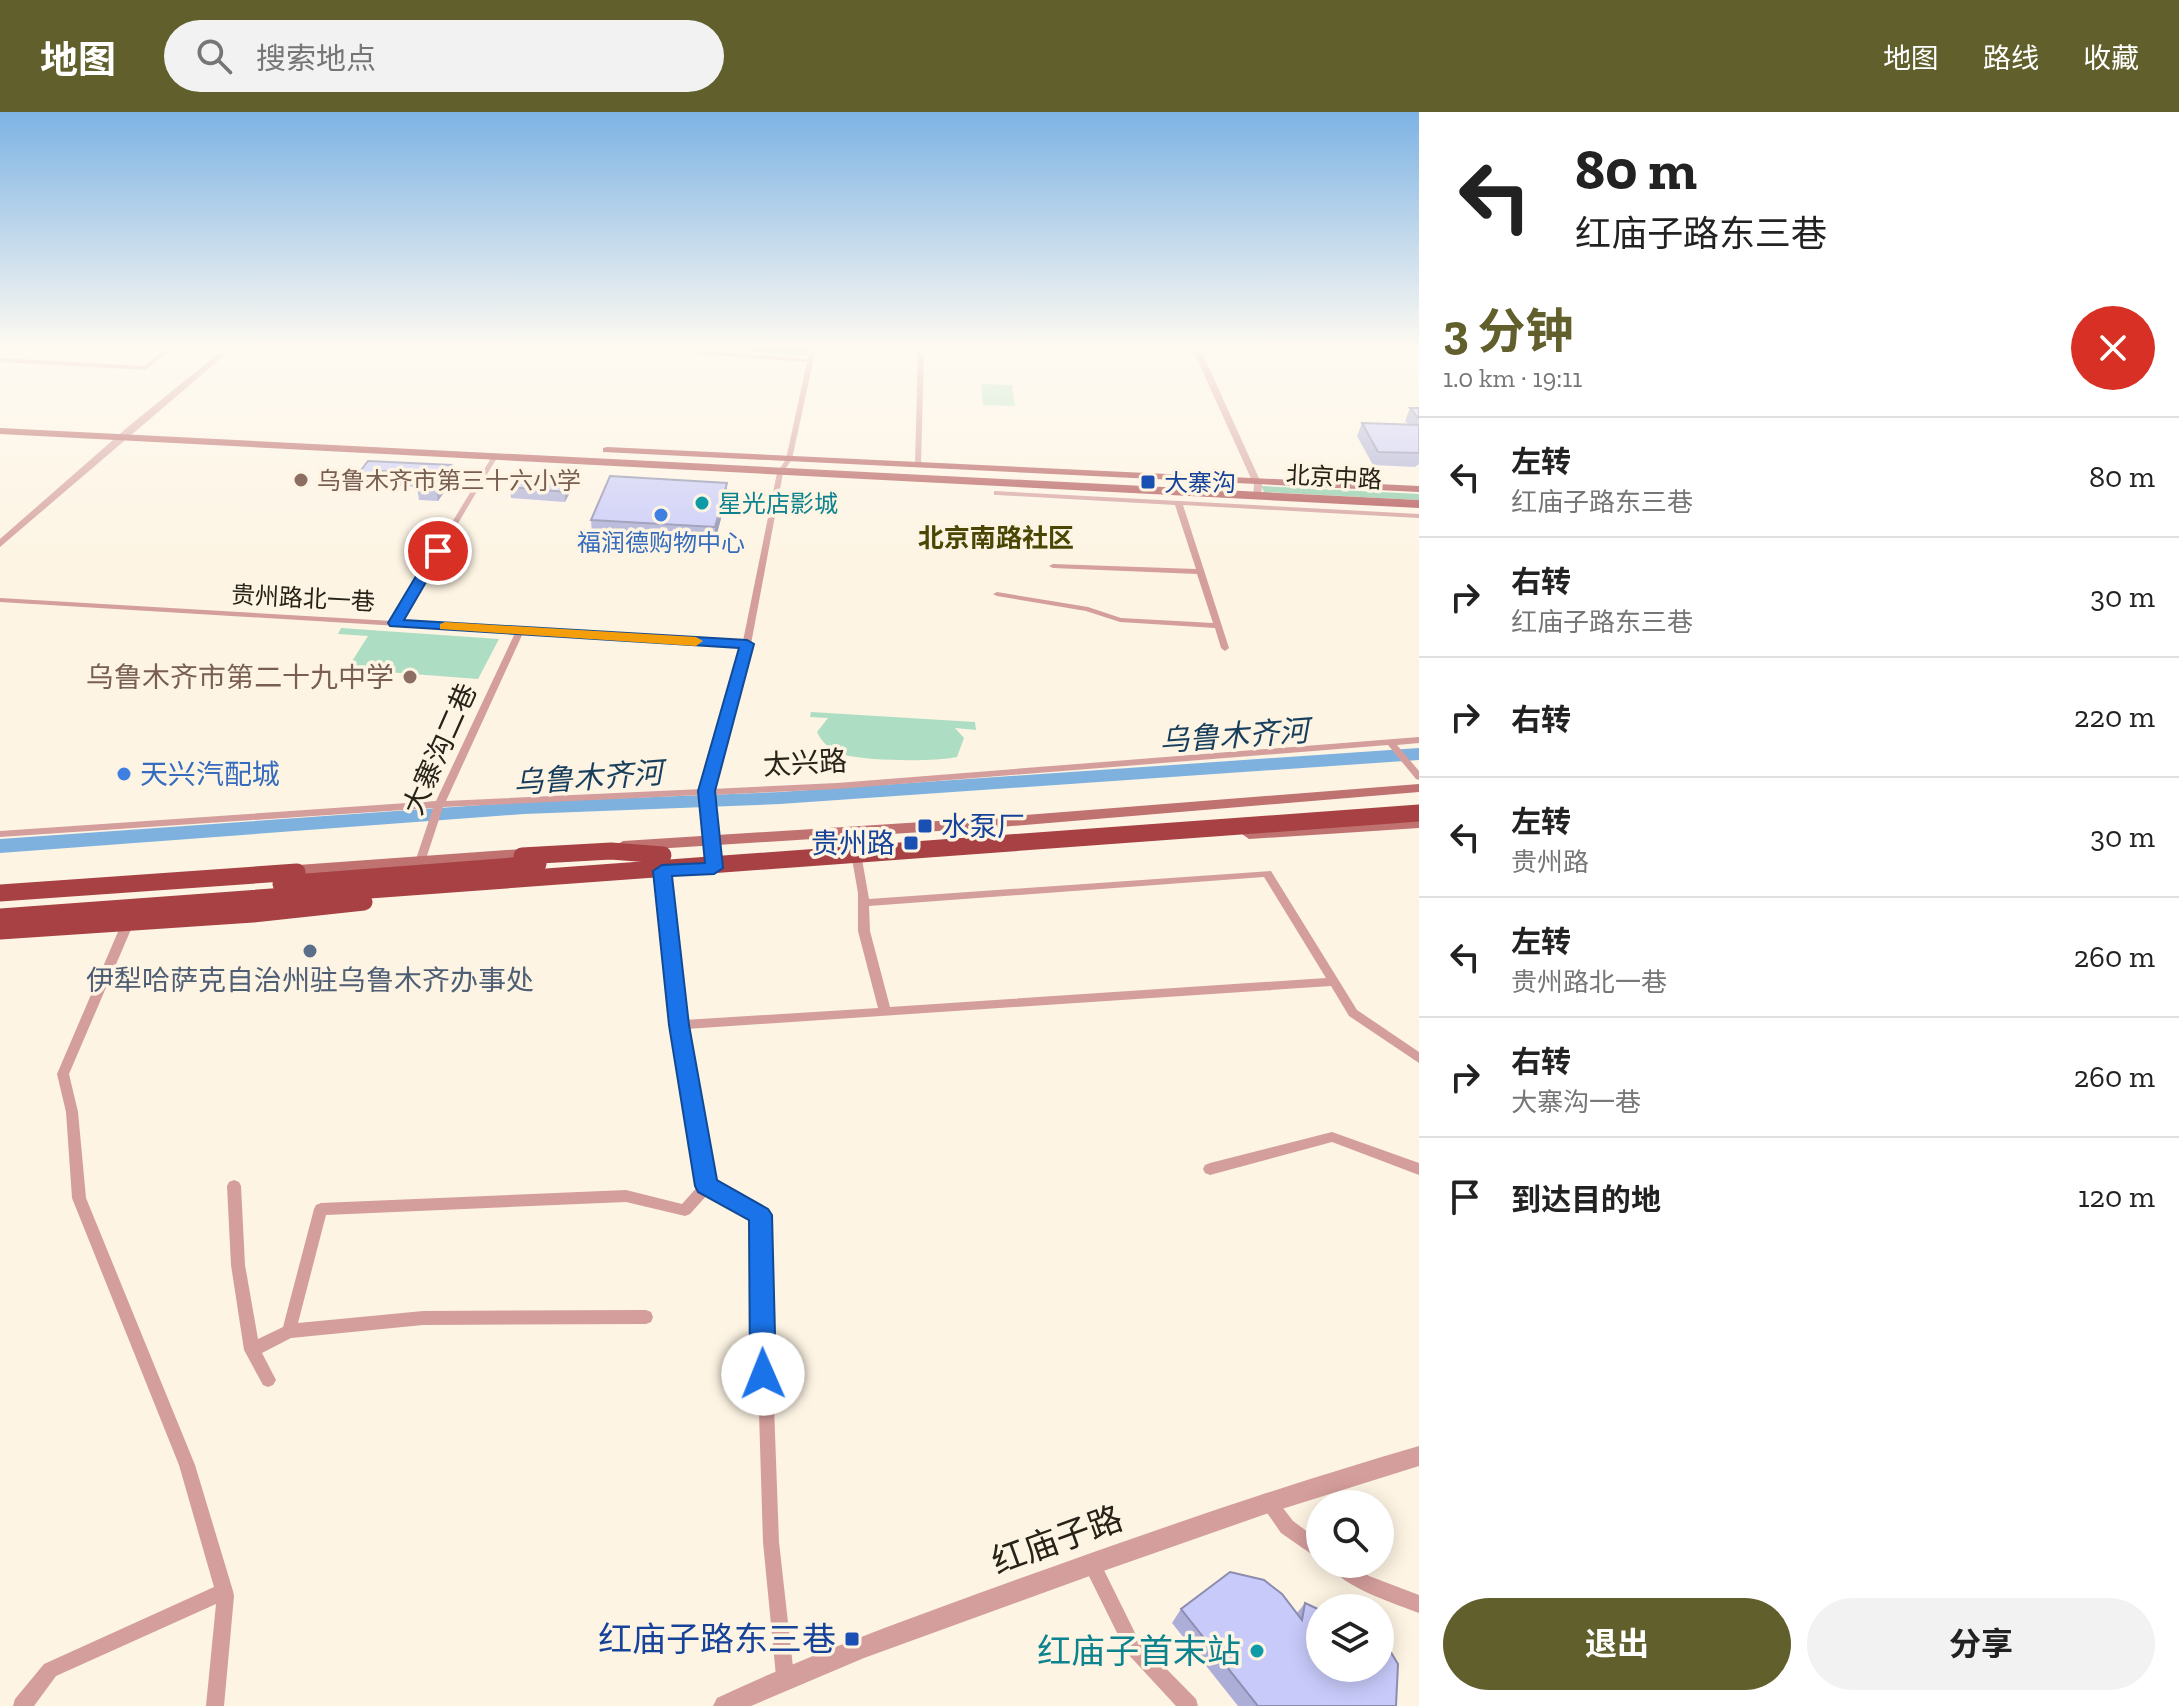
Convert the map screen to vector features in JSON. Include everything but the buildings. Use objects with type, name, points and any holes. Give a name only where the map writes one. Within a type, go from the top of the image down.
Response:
[{"type":"highway","points":[[0,905],[1419,801]]},
{"type":"highway","points":[[0,917],[1419,813]]},
{"type":"highway","points":[[0,892],[597,851],[643,851],[661,857]]},
{"type":"highway","points":[[0,931],[268,912],[362,902],[477,882]]},
{"type":"main road","name":"北京中路","points":[[26,422],[1419,489]]},
{"type":"main road","name":"北京中路","points":[[0,431],[1419,504]]},
{"type":"main road","points":[[0,925],[413,891],[661,857],[710,841],[1001,822],[1419,788]]},
{"type":"main road","points":[[0,892],[419,861],[661,857],[714,868],[1419,823]]},
{"type":"street","points":[[0,544],[139,422]]},
{"type":"street","points":[[714,868],[707,792],[747,644],[780,473],[789,459],[797,422]]},
{"type":"street","points":[[918,465],[919,422]]},
{"type":"street","points":[[1226,422],[1258,496]]},
{"type":"street","points":[[395,623],[495,456]]},
{"type":"street","points":[[997,493],[1419,516]]},
{"type":"street","points":[[1178,502],[1225,648]]},
{"type":"street","points":[[1053,566],[1200,572]]},
{"type":"street","points":[[997,594],[1088,609],[1120,620],[1216,626]]},
{"type":"street","name":"贵州路北一巷","points":[[0,600],[747,644]]},
{"type":"street","name":"大寨沟二巷","points":[[413,891],[419,861],[437,811],[520,631]]},
{"type":"street","name":"太兴路","points":[[0,834],[837,786],[1419,740]]},
{"type":"street","points":[[1392,744],[1419,777]]},
{"type":"street","points":[[661,857],[679,1025],[706,1186]]},
{"type":"street","points":[[857,859],[864,903],[864,931],[885,1011]]},
{"type":"street","points":[[864,903],[1267,873],[1331,982],[1353,1013],[1419,1058]]},
{"type":"street","points":[[131,916],[63,1074],[72,1112],[79,1198],[187,1465],[224,1591],[215,1706]]},
{"type":"street","points":[[679,1025],[1331,982]]},
{"type":"street","points":[[1210,1169],[1332,1137],[1419,1169]]},
{"type":"street","points":[[234,1186],[238,1265],[252,1350],[268,1380]]},
{"type":"street","points":[[289,1331],[321,1209],[626,1196],[685,1210],[706,1186]]},
{"type":"street","points":[[706,1186],[760,1215],[771,1542],[785,1676]]},
{"type":"street","points":[[252,1350],[289,1331],[479,1316],[646,1317]]},
{"type":"street","name":"红庙子路","points":[[725,1706],[785,1676],[1092,1564],[1267,1501],[1419,1456]]},
{"type":"street","points":[[1267,1501],[1287,1527],[1306,1541]]},
{"type":"street","points":[[1092,1564],[1133,1647],[1189,1706]]},
{"type":"street","points":[[1357,1578],[1419,1604]]},
{"type":"street","points":[[22,1706],[50,1670],[224,1591]]},
{"type":"green space","points":[[1261,486],[1419,494],[1419,500],[1264,492]]},
{"type":"green space","points":[[341,628],[499,639],[478,679],[347,669],[368,636],[338,634]]},
{"type":"green space","points":[[811,712],[975,722],[976,730],[955,728],[964,738],[957,757],[870,759],[845,755],[828,746],[817,732],[828,718],[810,717]]},
{"type":"waterway","name":"乌鲁木齐河","points":[[0,846],[524,808],[780,798],[1419,754]]},
{"type":"slow traffic","points":[[445,626],[696,641]]},
{"type":"place","name":"乌鲁木齐市第三十六小学","points":[[301,480]]},
{"type":"place","name":"大寨沟","points":[[1148,482]]},
{"type":"place","name":"星光店影城","points":[[702,503]]},
{"type":"place","name":"福润德购物中心","points":[[661,515]]},
{"type":"place","name":"乌鲁木齐市第二十九中学","points":[[410,677]]},
{"type":"place","name":"天兴汽配城","points":[[124,774]]},
{"type":"place","name":"水泵厂","points":[[925,826]]},
{"type":"place","name":"贵州路","points":[[911,843]]},
{"type":"place","name":"伊犁哈萨克自治州驻乌鲁木齐办事处","points":[[310,951]]},
{"type":"place","name":"红庙子路东三巷","points":[[852,1639]]},
{"type":"place","name":"红庙子首末站","points":[[1257,1651]]},
{"type":"district","name":"北京南路社区","points":[[996,538]]},
{"type":"route","points":[[438,551],[395,623],[747,644],[706,791],[714,868],[662,871],[679,1025],[706,1186],[760,1215],[763,1374]]}]
